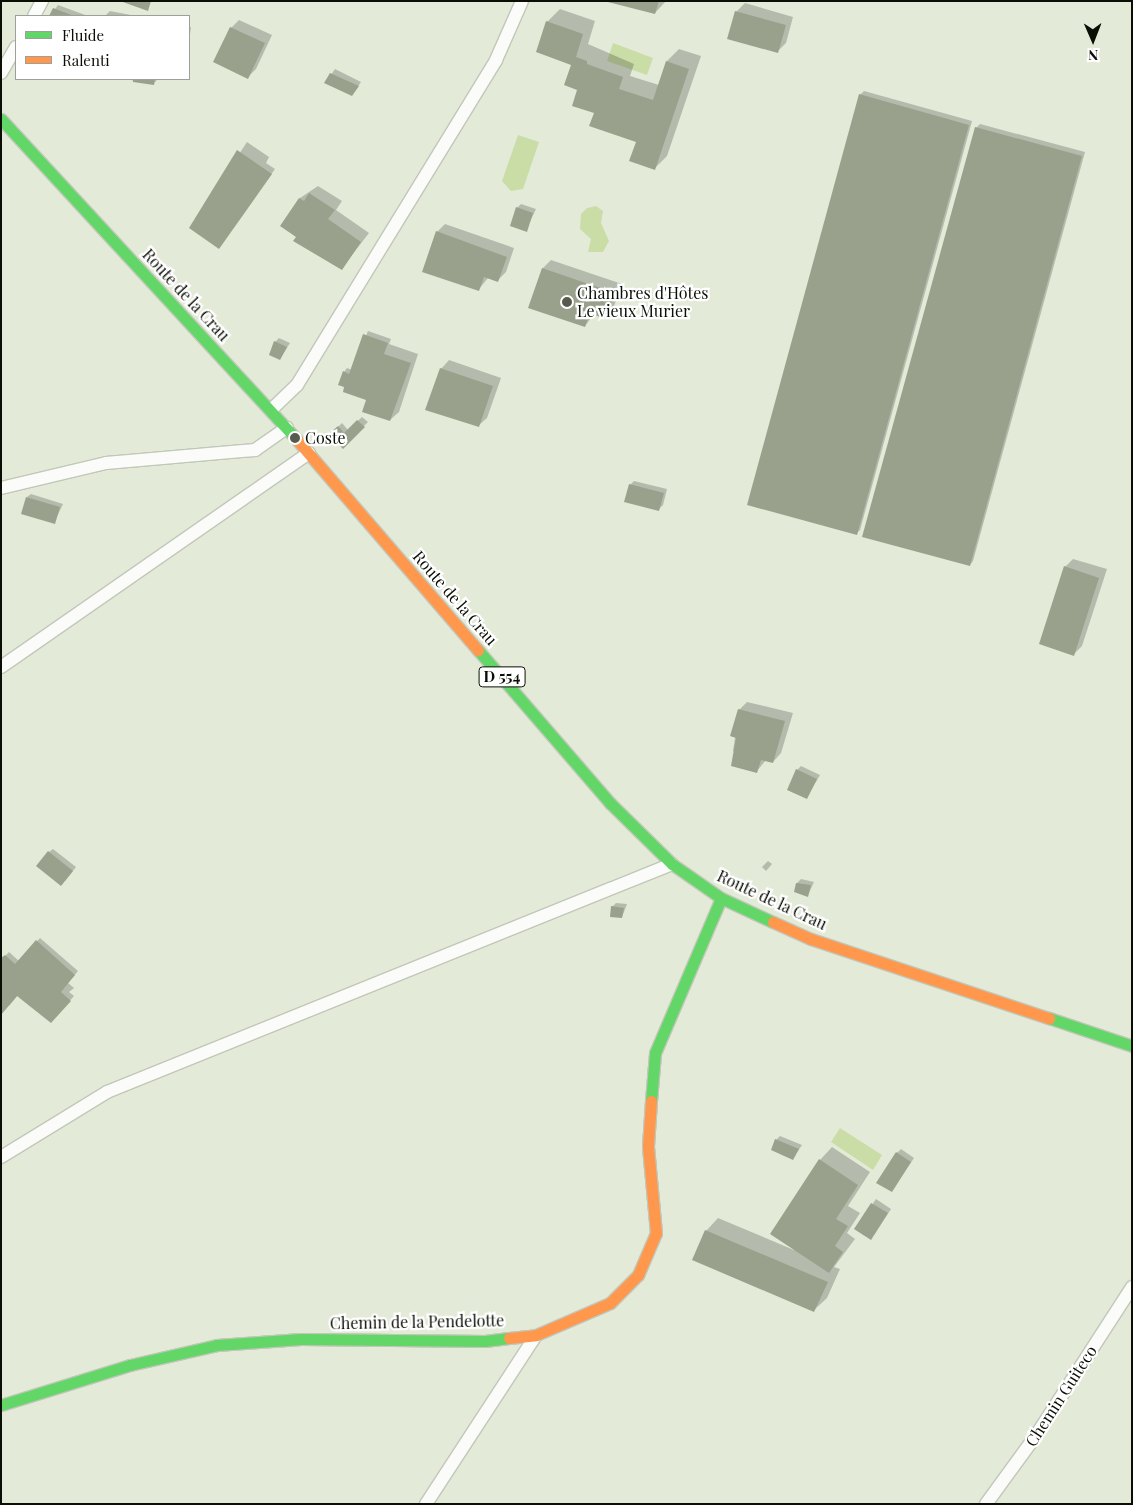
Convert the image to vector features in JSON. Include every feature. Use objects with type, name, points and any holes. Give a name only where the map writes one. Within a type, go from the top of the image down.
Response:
[{"type":"main road","name":"Route de la Crau","points":[[1,119],[271,410],[610,803],[672,864],[722,898],[811,939],[1132,1046]]},
{"type":"main road","name":"Chemin de la Pendelotte","points":[[1,1405],[130,1365],[217,1345],[301,1339],[485,1341],[536,1335],[610,1303],[638,1275],[656,1232],[648,1146],[655,1053],[722,898]]},
{"type":"lane","points":[[35,15],[42,1]]},
{"type":"lane","points":[[271,410],[297,386],[496,60],[522,1]]},
{"type":"lane","points":[[1,73],[15,48]]},
{"type":"lane","points":[[1,488],[106,462],[256,450],[287,428]]},
{"type":"lane","points":[[1,667],[309,453]]},
{"type":"lane","points":[[1,1157],[107,1092],[672,864]]},
{"type":"lane","name":"Chemin Guiteco","points":[[986,1504],[1037,1434],[1132,1287]]},
{"type":"lane","points":[[426,1504],[536,1335]]},
{"type":"shaded area","points":[[613,43],[653,58],[647,75],[607,61]]},
{"type":"shaded area","points":[[518,135],[539,142],[523,189],[511,191],[502,181]]},
{"type":"shaded area","points":[[596,206],[603,211],[601,223],[609,241],[603,252],[588,252],[591,239],[580,229],[581,214],[587,208]]},
{"type":"shaded area","points":[[840,1128],[882,1155],[873,1170],[831,1142]]},
{"type":"building","points":[[120,1],[151,1],[148,11]]},
{"type":"building","points":[[604,1],[659,1],[655,14]]},
{"type":"building","points":[[53,8],[71,15],[50,15]]},
{"type":"building","points":[[735,11],[786,25],[778,53],[727,39]]},
{"type":"building","points":[[546,21],[583,34],[576,57],[587,61],[587,64],[623,77],[619,89],[653,100],[666,61],[689,69],[655,170],[629,161],[636,142],[589,126],[594,113],[572,106],[577,90],[564,85],[571,65],[536,52]]},
{"type":"building","points":[[230,27],[265,43],[248,79],[213,62]]},
{"type":"building","points":[[330,73],[359,86],[352,96],[324,83]]},
{"type":"building","points":[[133,80],[155,80],[154,85],[133,82]]},
{"type":"building","points":[[859,94],[969,125],[857,535],[747,505]]},
{"type":"building","points":[[975,127],[1082,156],[970,566],[862,537]]},
{"type":"building","points":[[237,150],[272,174],[219,249],[189,228]]},
{"type":"building","points":[[309,193],[335,210],[328,219],[361,242],[342,270],[293,241],[296,237],[280,226],[299,198],[304,201]]},
{"type":"building","points":[[516,207],[533,213],[527,232],[510,226]]},
{"type":"building","points":[[436,231],[507,257],[498,282],[484,277],[479,291],[422,272]]},
{"type":"building","points":[[542,268],[615,293],[605,319],[590,313],[585,327],[528,308]]},
{"type":"building","points":[[363,334],[388,343],[384,354],[411,363],[390,421],[362,412],[366,400],[343,392],[344,387],[338,385],[343,371],[349,374]]},
{"type":"building","points":[[274,341],[287,347],[280,360],[269,355]]},
{"type":"building","points":[[440,368],[493,386],[479,427],[425,410]]},
{"type":"building","points":[[357,420],[365,427],[343,449],[329,434],[338,426],[344,433]]},
{"type":"building","points":[[629,484],[664,493],[659,511],[624,502]]},
{"type":"building","points":[[26,497],[60,507],[55,524],[21,514]]},
{"type":"building","points":[[1064,566],[1099,578],[1074,656],[1039,644]]},
{"type":"building","points":[[738,709],[785,721],[773,763],[761,760],[757,773],[731,766],[736,738],[730,736]]},
{"type":"building","points":[[796,769],[817,779],[807,799],[787,790]]},
{"type":"building","points":[[48,851],[73,871],[61,886],[36,866]]},
{"type":"building","points":[[796,883],[811,885],[808,897],[794,892]]},
{"type":"building","points":[[611,906],[624,908],[622,918],[610,917]]},
{"type":"building","points":[[36,940],[75,975],[61,992],[71,1001],[51,1023],[17,996],[1,1015],[1,958],[5,955],[15,964]]},
{"type":"building","points":[[775,1139],[799,1149],[793,1160],[771,1150]]},
{"type":"building","points":[[896,1152],[911,1162],[892,1192],[876,1183]]},
{"type":"building","points":[[819,1159],[858,1185],[836,1219],[848,1226],[835,1246],[843,1252],[829,1273],[770,1234]]},
{"type":"building","points":[[871,1203],[888,1213],[871,1240],[854,1229]]},
{"type":"building","points":[[705,1230],[828,1282],[814,1312],[692,1260]]},
{"type":"traffic: fast","points":[[1,119],[298,441]]},
{"type":"traffic: fast","points":[[478,650],[610,803],[672,864],[721,898],[773,922]]},
{"type":"traffic: fast","points":[[651,1101],[655,1053],[721,898]]},
{"type":"traffic: fast","points":[[1049,1018],[1132,1046]]},
{"type":"traffic: fast","points":[[1,1405],[130,1365],[217,1345],[301,1339],[485,1341],[509,1338]]},
{"type":"traffic: slow","points":[[298,441],[478,650]]},
{"type":"traffic: slow","points":[[773,922],[811,939],[1049,1018]]},
{"type":"traffic: slow","points":[[509,1338],[536,1335],[610,1303],[638,1275],[656,1233],[648,1146],[651,1101]]},
{"type":"place","name":"Chambres d'Hôtes Le vieux Murier","points":[[567,302]]},
{"type":"place","name":"Coste","points":[[295,438]]}]
